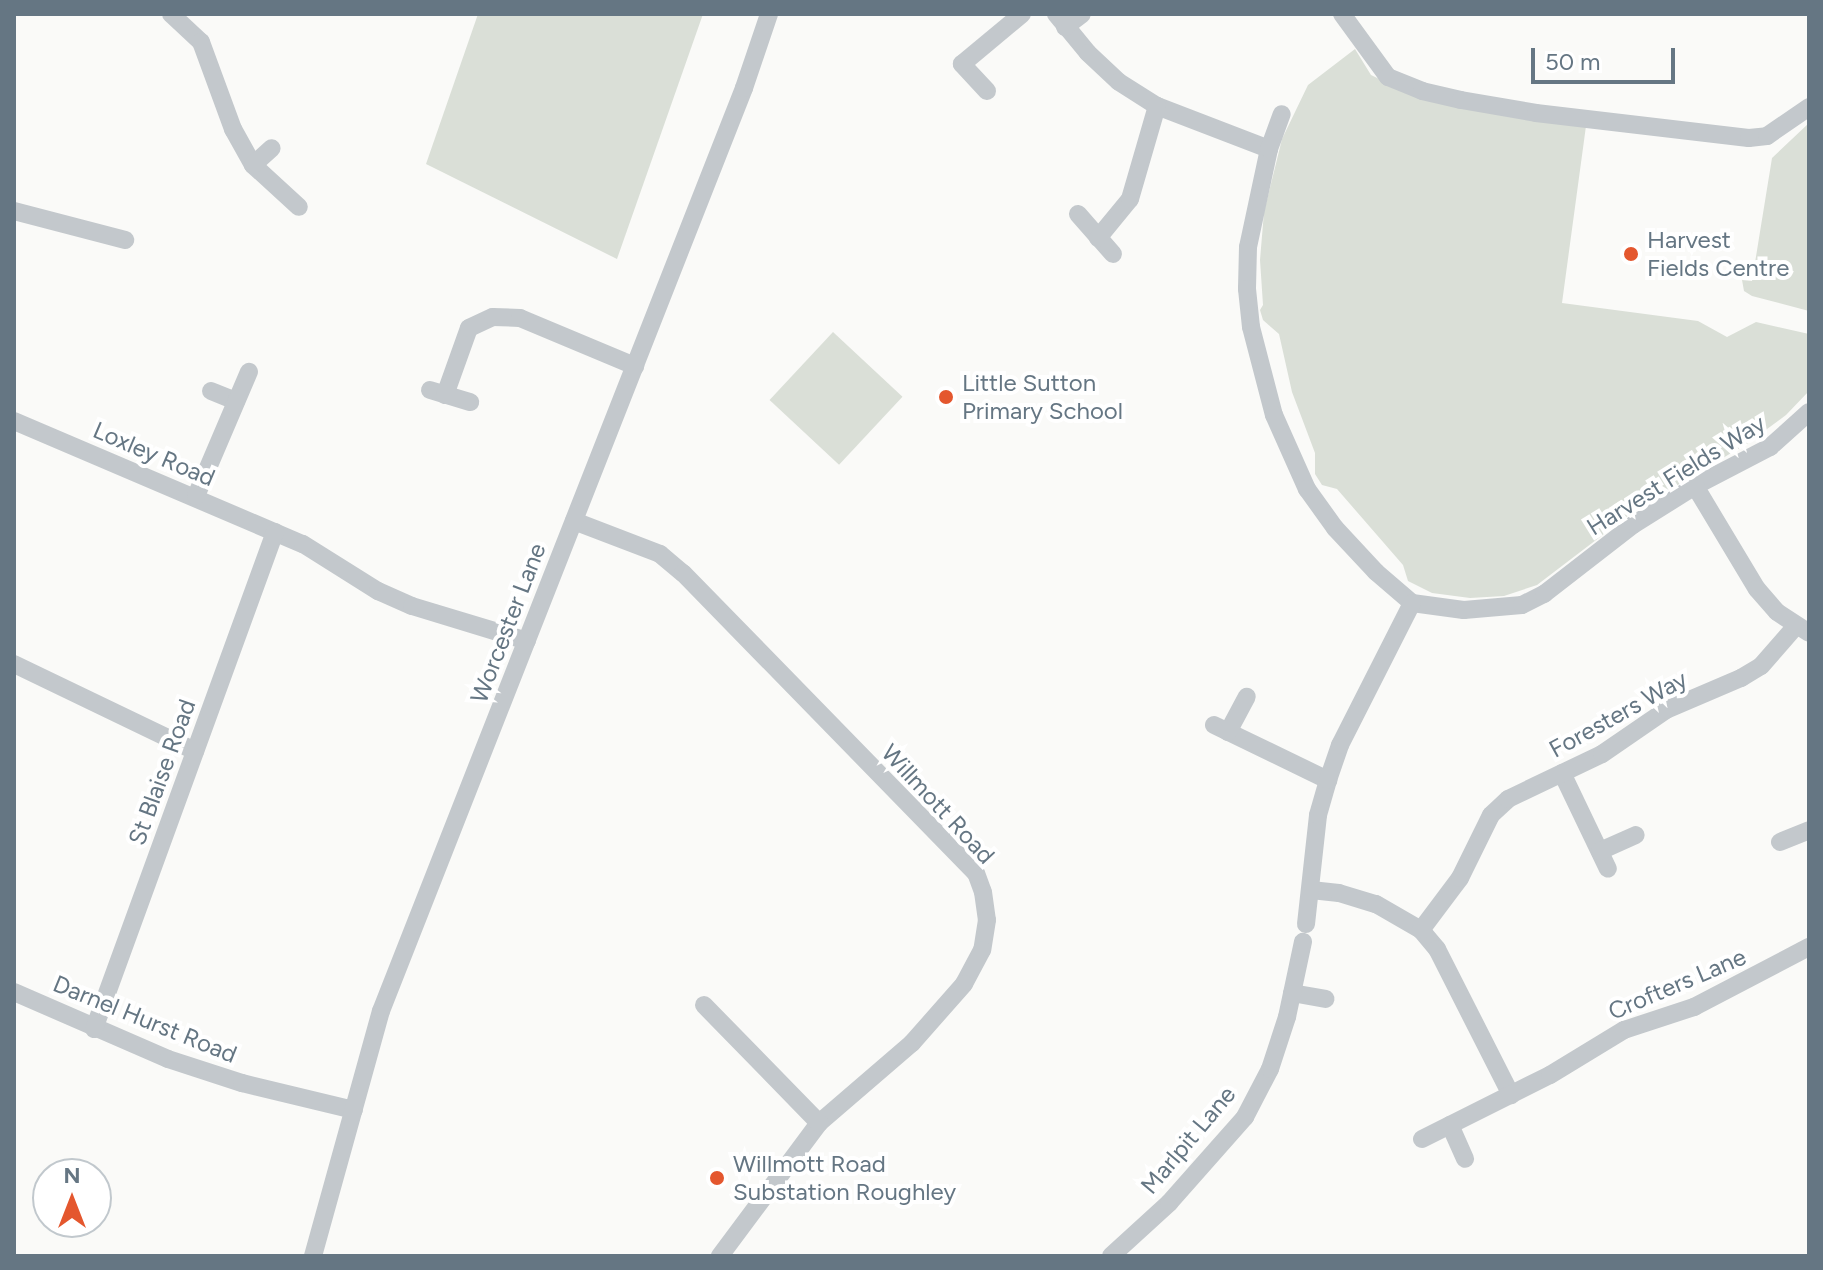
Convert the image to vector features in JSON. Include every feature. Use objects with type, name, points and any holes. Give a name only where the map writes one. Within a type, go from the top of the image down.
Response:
[{"type":"street","points":[[171,14],[201,42],[233,129],[253,165],[299,207]]},
{"type":"street","name":"Worcester Lane","points":[[313,1256],[395,972],[635,366],[769,14]]},
{"type":"street","points":[[987,91],[962,64],[1022,14]]},
{"type":"street","points":[[1082,14],[1061,20],[1111,76],[1157,106],[1269,149]]},
{"type":"street","points":[[1342,14],[1388,77],[1422,91],[1461,100],[1536,113],[1749,138],[1767,136],[1809,107]]},
{"type":"street","points":[[1098,238],[1130,199],[1157,106]]},
{"type":"street","points":[[1282,114],[1269,149],[1248,247],[1247,289],[1251,327],[1274,415],[1307,489],[1325,515],[1376,572],[1412,603]]},
{"type":"street","points":[[253,165],[272,148]]},
{"type":"street","points":[[14,211],[94,242],[125,240]]},
{"type":"street","points":[[1078,214],[1113,254]]},
{"type":"street","points":[[470,402],[438,393],[469,328],[493,317],[520,318],[635,366]]},
{"type":"street","points":[[196,496],[249,372]]},
{"type":"street","points":[[211,391],[236,401]]},
{"type":"street","name":"Harvest Fields Way","points":[[1412,603],[1464,610],[1522,605],[1544,594],[1633,525],[1695,486],[1770,447],[1809,412]]},
{"type":"street","name":"Loxley Road","points":[[14,421],[303,544],[401,601],[527,641]]},
{"type":"street","points":[[1695,486],[1757,589],[1802,630]]},
{"type":"street","name":"Willmott Road","points":[[574,521],[646,547],[683,573],[976,873],[987,920],[982,950],[964,984],[912,1043],[819,1123],[720,1256]]},
{"type":"street","name":"St Blaise Road","points":[[94,1029],[275,532]]},
{"type":"street","name":"Marlpit Lane","points":[[1111,1256],[1169,1203],[1245,1117],[1270,1069],[1305,933],[1318,815],[1328,780],[1340,745],[1412,603]]},
{"type":"street","name":"Foresters Way","points":[[1421,930],[1460,878],[1491,815],[1529,787],[1602,754],[1666,710],[1741,678],[1761,666],[1802,630]]},
{"type":"street","points":[[14,664],[195,751]]},
{"type":"street","points":[[1247,697],[1221,728],[1328,780]]},
{"type":"street","points":[[1562,773],[1608,869]]},
{"type":"street","points":[[1780,842],[1809,830]]},
{"type":"street","points":[[1600,851],[1636,835]]},
{"type":"street","points":[[1311,890],[1339,893],[1376,904],[1421,930],[1437,949],[1511,1095]]},
{"type":"street","name":"Crofters Lane","points":[[1422,1139],[1511,1095],[1624,1030],[1694,1007],[1809,947]]},
{"type":"street","name":"Darnel Hurst Road","points":[[14,992],[168,1059],[227,1078],[354,1110]]},
{"type":"street","points":[[1292,993],[1325,999]]},
{"type":"street","points":[[704,1005],[819,1123]]},
{"type":"street","points":[[1450,1125],[1465,1159]]},
{"type":"shaded area","points":[[478,14],[703,14],[617,259],[426,164]]},
{"type":"shaded area","points":[[1355,49],[1371,75],[1410,94],[1586,126],[1562,303],[1698,321],[1727,337],[1756,322],[1809,334],[1809,391],[1786,415],[1748,443],[1634,511],[1537,585],[1504,596],[1470,598],[1432,593],[1408,581],[1403,565],[1337,489],[1322,485],[1315,474],[1315,453],[1292,392],[1279,334],[1263,320],[1260,310],[1263,305],[1260,260],[1264,212],[1282,139],[1308,85]]},
{"type":"shaded area","points":[[1809,123],[1809,311],[1752,296],[1744,291],[1742,280],[1752,281],[1772,158]]},
{"type":"shaded area","points":[[833,332],[902,397],[839,465],[770,400]]},
{"type":"place","name":"Harvest Fields Centre","points":[[1631,254]]},
{"type":"place","name":"Little Sutton Primary School","points":[[946,397]]},
{"type":"place","name":"Willmott Road Substation Roughley","points":[[717,1178]]}]
